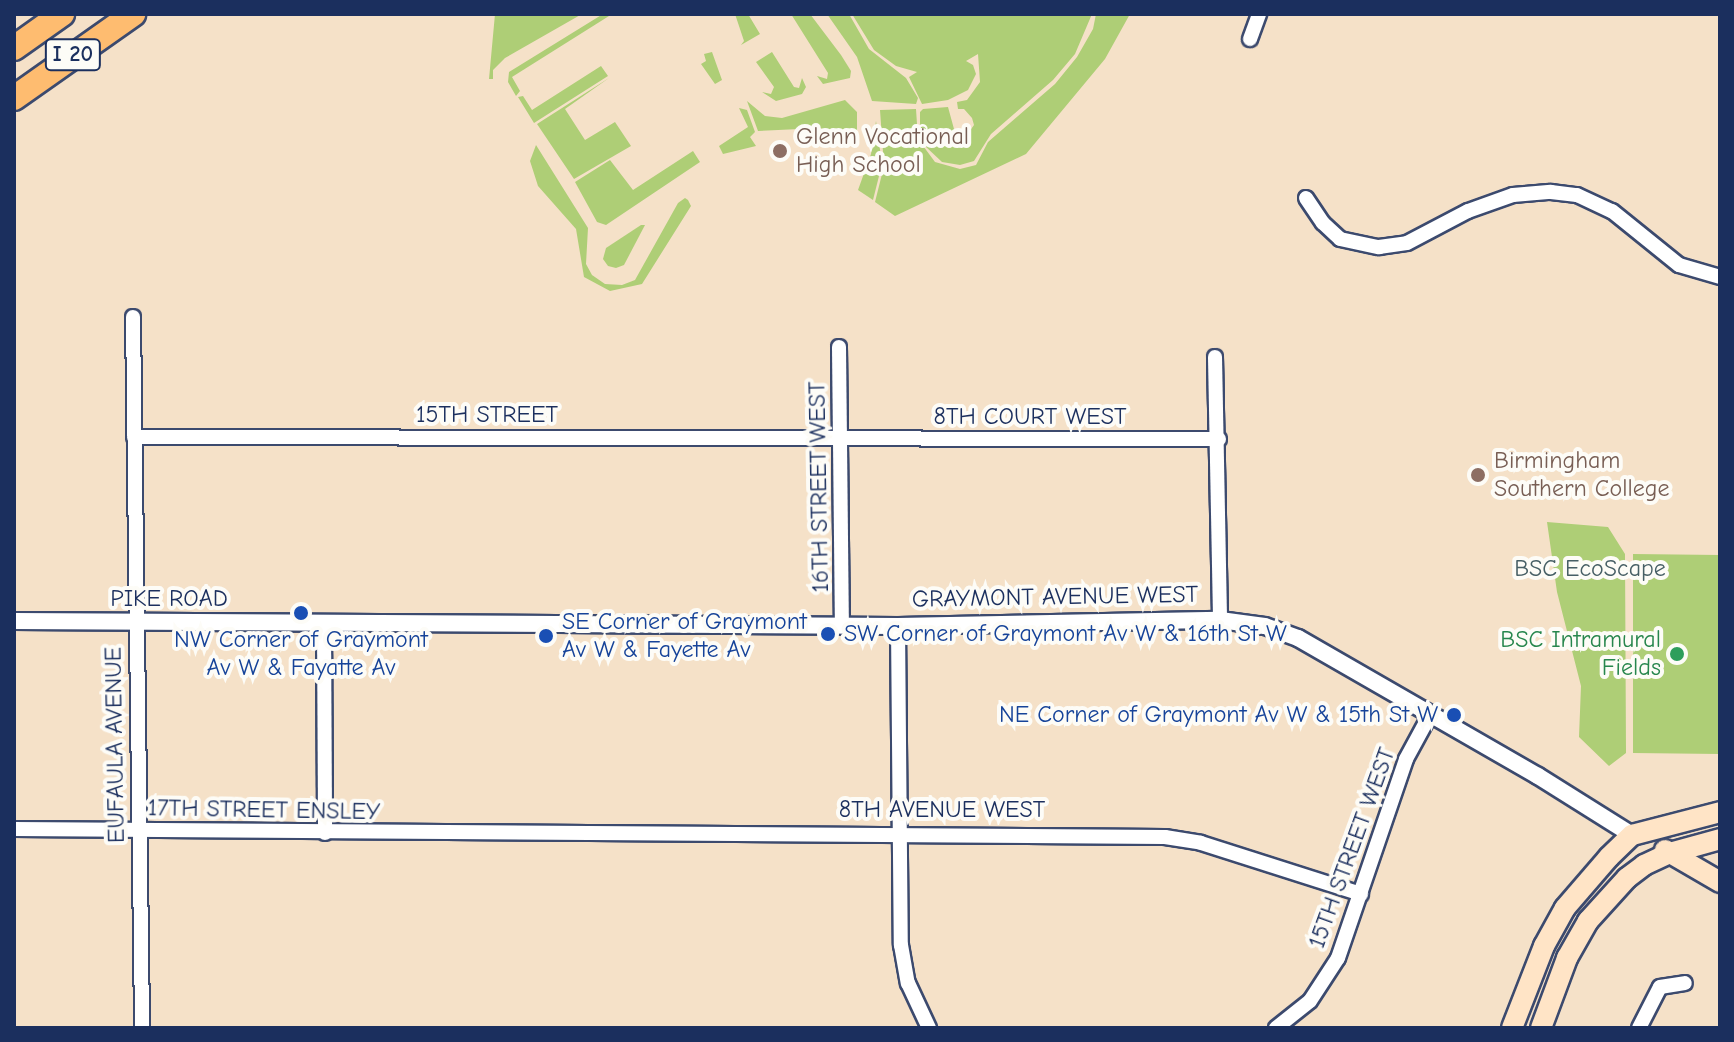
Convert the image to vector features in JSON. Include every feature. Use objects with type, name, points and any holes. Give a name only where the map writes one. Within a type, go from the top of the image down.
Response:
[{"type":"highway","name":"I 20","points":[[14,48],[62,14]]},
{"type":"highway","name":"I 20","points":[[14,98],[133,14]]},
{"type":"main road","points":[[1512,1028],[1544,946],[1565,908],[1632,835],[1720,812]]},
{"type":"main road","name":"GRAYMONT AVENUE WEST","points":[[1632,835],[1720,882]]},
{"type":"main road","points":[[1541,1028],[1567,958],[1588,921],[1627,878],[1670,853],[1720,839]]},
{"type":"street","points":[[1250,39],[1259,14]]},
{"type":"street","points":[[1306,198],[1323,223],[1340,239],[1379,247],[1407,243],[1468,211],[1513,195],[1551,192],[1577,195],[1612,211],[1679,265],[1720,277]]},
{"type":"street","name":"EUFAULA AVENUE","points":[[133,317],[142,1028]]},
{"type":"street","name":"16TH STREET WEST","points":[[839,347],[842,626]]},
{"type":"street","points":[[1215,357],[1219,439],[1220,620]]},
{"type":"street","name":"15TH STREET","points":[[134,437],[840,438]]},
{"type":"street","name":"8TH COURT WEST","points":[[840,438],[1219,439]]},
{"type":"street","name":"GRAYMONT AVENUE WEST","points":[[324,624],[898,626],[1220,620],[1265,626],[1298,638],[1431,713],[1632,835]]},
{"type":"street","name":"PIKE ROAD","points":[[14,621],[324,624]]},
{"type":"street","points":[[324,624],[325,833]]},
{"type":"street","points":[[898,626],[901,945],[908,983],[929,1028]]},
{"type":"street","name":"15TH STREET WEST","points":[[1276,1028],[1310,1001],[1338,958],[1406,759],[1431,713]]},
{"type":"street","name":"17TH STREET ENSLEY","points":[[14,829],[514,834]]},
{"type":"street","name":"8TH AVENUE WEST","points":[[514,834],[1165,837],[1201,843],[1361,894]]},
{"type":"street","points":[[1639,1028],[1660,987],[1685,983]]},
{"type":"green space","points":[[495,14],[582,14],[505,58],[493,70],[493,79],[489,79]]},
{"type":"green space","points":[[603,14],[609,16],[512,77],[520,91],[516,96],[508,82],[509,72]]},
{"type":"green space","points":[[735,14],[748,14],[760,34],[741,45],[744,41]]},
{"type":"green space","points":[[791,14],[810,14],[851,71],[850,78],[823,84],[817,76],[827,79],[828,73]]},
{"type":"green space","points":[[827,14],[849,14],[869,49],[906,78],[918,98],[916,104],[872,101],[857,57]]},
{"type":"green space","points":[[852,14],[1092,14],[1075,54],[1053,80],[991,134],[974,161],[960,165],[942,162],[925,146],[920,133],[920,112],[923,109],[948,107],[954,129],[961,134],[969,132],[974,125],[972,118],[964,109],[958,109],[957,102],[967,100],[980,82],[978,54],[966,61],[973,65],[976,74],[968,90],[948,100],[922,104],[909,77],[917,72],[896,66],[874,50]]},
{"type":"green space","points":[[1096,14],[1130,14],[1105,59],[1026,154],[895,216],[875,202],[884,166],[880,110],[916,109],[918,139],[935,162],[960,169],[976,165],[988,142],[1055,84],[1077,57],[1093,29]]},
{"type":"green space","points":[[712,52],[722,80],[715,84],[701,64],[706,61],[704,54]]},
{"type":"green space","points":[[772,52],[794,87],[799,88],[802,78],[806,87],[802,94],[776,101],[762,92],[771,94],[774,87],[756,62]]},
{"type":"green space","points":[[601,66],[608,76],[534,123],[518,97],[523,96],[532,110]]},
{"type":"green space","points":[[609,78],[565,109],[585,140],[615,122],[631,146],[574,179],[537,124]]},
{"type":"green space","points":[[845,100],[857,112],[857,131],[851,139],[832,142],[821,128],[758,131],[747,101],[765,116],[782,118]]},
{"type":"green space","points":[[739,108],[747,110],[755,132],[750,137],[756,146],[723,154],[719,146],[748,127]]},
{"type":"green space","points":[[876,121],[882,164],[873,200],[858,190],[871,154]]},
{"type":"green space","points":[[536,145],[588,228],[586,264],[592,275],[605,284],[622,285],[635,280],[678,203],[685,198],[688,200],[691,206],[642,284],[610,291],[584,277],[576,229],[538,186],[530,161]]},
{"type":"green space","points":[[693,151],[700,162],[606,225],[597,222],[575,182],[610,160],[633,190]]},
{"type":"green space","points":[[645,225],[624,265],[616,268],[608,266],[603,259],[606,248]]},
{"type":"green space","name":"BSC EcoScape","points":[[1547,522],[1608,527],[1625,554],[1626,753],[1609,766],[1579,737],[1581,686],[1557,592]]},
{"type":"green space","name":"BSC Intramural Fields","points":[[1633,554],[1720,555],[1720,754],[1633,753]]},
{"type":"place","name":"Glenn Vocational High School","points":[[780,151]]},
{"type":"place","name":"Birmingham Southern College","points":[[1478,475]]},
{"type":"place","name":"NW Corner of Graymont Av W & Fayatte Av","points":[[301,613]]},
{"type":"place","name":"SW Corner of Graymont Av W & 16th St W","points":[[828,634]]},
{"type":"place","name":"SE Corner of Graymont Av W & Fayette Av","points":[[546,636]]},
{"type":"place","name":"BSC Intramural Fields","points":[[1677,654]]},
{"type":"place","name":"NE Corner of Graymont Av W & 15th St W","points":[[1454,715]]}]
